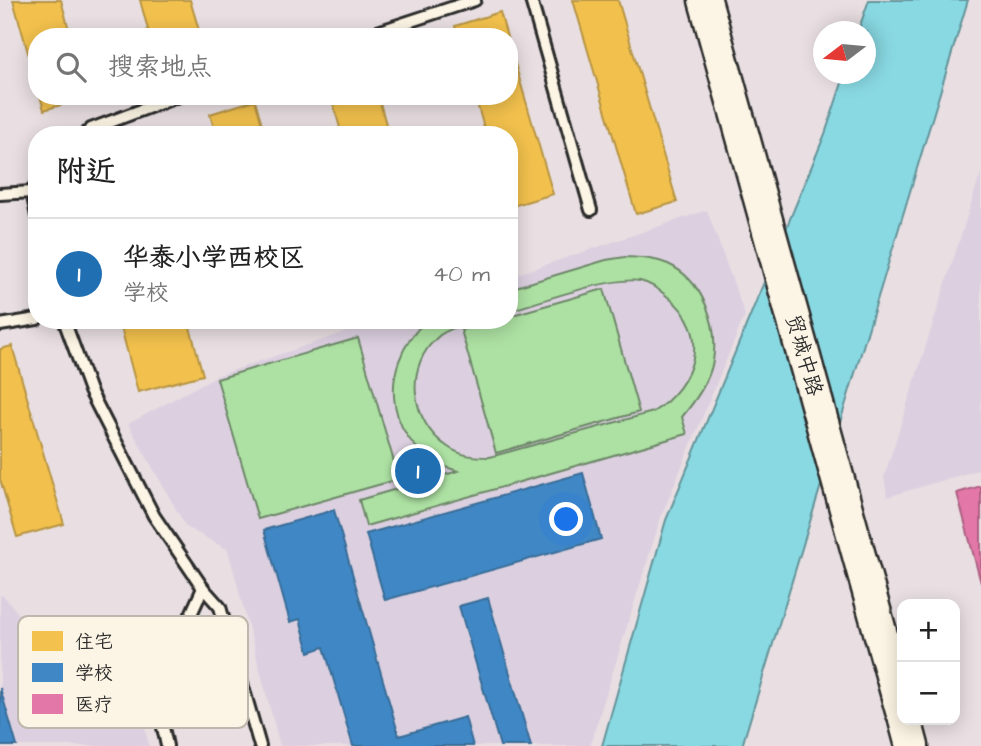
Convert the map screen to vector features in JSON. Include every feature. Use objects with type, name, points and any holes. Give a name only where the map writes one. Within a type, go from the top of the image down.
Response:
[{"type":"main road","name":"贸城中路","points":[[705,0],[897,693]]},
{"type":"main road","points":[[906,725],[912,746]]},
{"type":"lane","points":[[389,28],[475,0]]},
{"type":"lane","points":[[531,0],[591,210]]},
{"type":"lane","points":[[98,126],[153,105]]},
{"type":"lane","points":[[0,194],[28,188]]},
{"type":"lane","points":[[0,325],[28,320]]},
{"type":"lane","points":[[67,329],[90,391],[154,516],[203,588],[220,607],[223,616]]},
{"type":"lane","points":[[190,616],[203,588]]},
{"type":"lane","points":[[248,704],[260,746]]},
{"type":"lane","points":[[163,728],[167,746]]},
{"type":"shaded area","points":[[981,172],[981,469],[887,497],[884,477]]},
{"type":"shaded area","points":[[707,210],[745,315],[661,517],[590,746],[280,746],[248,625],[248,616],[246,616],[228,550],[186,527],[128,424],[216,376],[354,329],[518,329],[518,274]]},
{"type":"shaded area","points":[[0,595],[4,596],[21,616],[18,616],[18,728],[145,728],[149,746],[0,746]]},
{"type":"green space","points":[[625,257],[652,259],[668,264],[691,281],[706,305],[713,333],[713,361],[705,384],[682,417],[687,434],[366,526],[359,500],[458,471],[434,461],[415,446],[402,428],[395,406],[394,384],[399,361],[410,339],[419,329],[451,329],[440,335],[428,347],[416,377],[416,393],[419,408],[435,436],[448,447],[463,454],[490,457],[653,412],[668,401],[688,373],[694,342],[691,326],[682,311],[651,285],[627,280],[612,282],[518,308],[518,286],[606,260]]},
{"type":"green space","points":[[604,289],[639,412],[496,453],[461,330],[518,329],[518,313]]},
{"type":"green space","points":[[358,338],[399,479],[258,519],[217,379]]},
{"type":"water","points":[[869,0],[968,0],[742,746],[602,746],[666,520],[825,134],[842,84],[876,84],[876,21],[862,21]]},
{"type":"building: 住宅","points":[[13,0],[61,0],[69,28],[28,28],[28,52]]},
{"type":"building: 住宅","points":[[140,0],[190,0],[198,28],[148,28]]},
{"type":"building: 住宅","points":[[573,0],[618,0],[677,202],[636,214]]},
{"type":"building: 住宅","points":[[500,12],[504,28],[456,28]]},
{"type":"building: 住宅","points":[[518,74],[553,194],[518,204],[518,126],[483,126],[478,105],[518,105]]},
{"type":"building: 住宅","points":[[43,105],[61,105],[44,110]]},
{"type":"building: 住宅","points":[[239,105],[256,105],[262,126],[213,126],[210,114]]},
{"type":"building: 住宅","points":[[334,105],[381,105],[386,126],[339,126]]},
{"type":"building: 住宅","points":[[121,329],[190,329],[203,375],[138,392]]},
{"type":"building: 住宅","points":[[12,346],[64,524],[17,537],[0,479],[0,349]]},
{"type":"building: 学校","points":[[583,473],[601,539],[385,600],[366,534]]},
{"type":"building: 学校","points":[[334,510],[399,736],[465,717],[473,746],[353,746],[324,647],[309,652],[300,619],[290,622],[264,530]]},
{"type":"building: 学校","points":[[488,598],[531,746],[500,746],[459,606]]},
{"type":"building: 学校","points":[[0,688],[17,746],[0,746]]},
{"type":"building: 医疗","points":[[981,486],[981,583],[957,493]]},
{"type":"place","name":"华泰小学西校区","points":[[418,471]]}]
